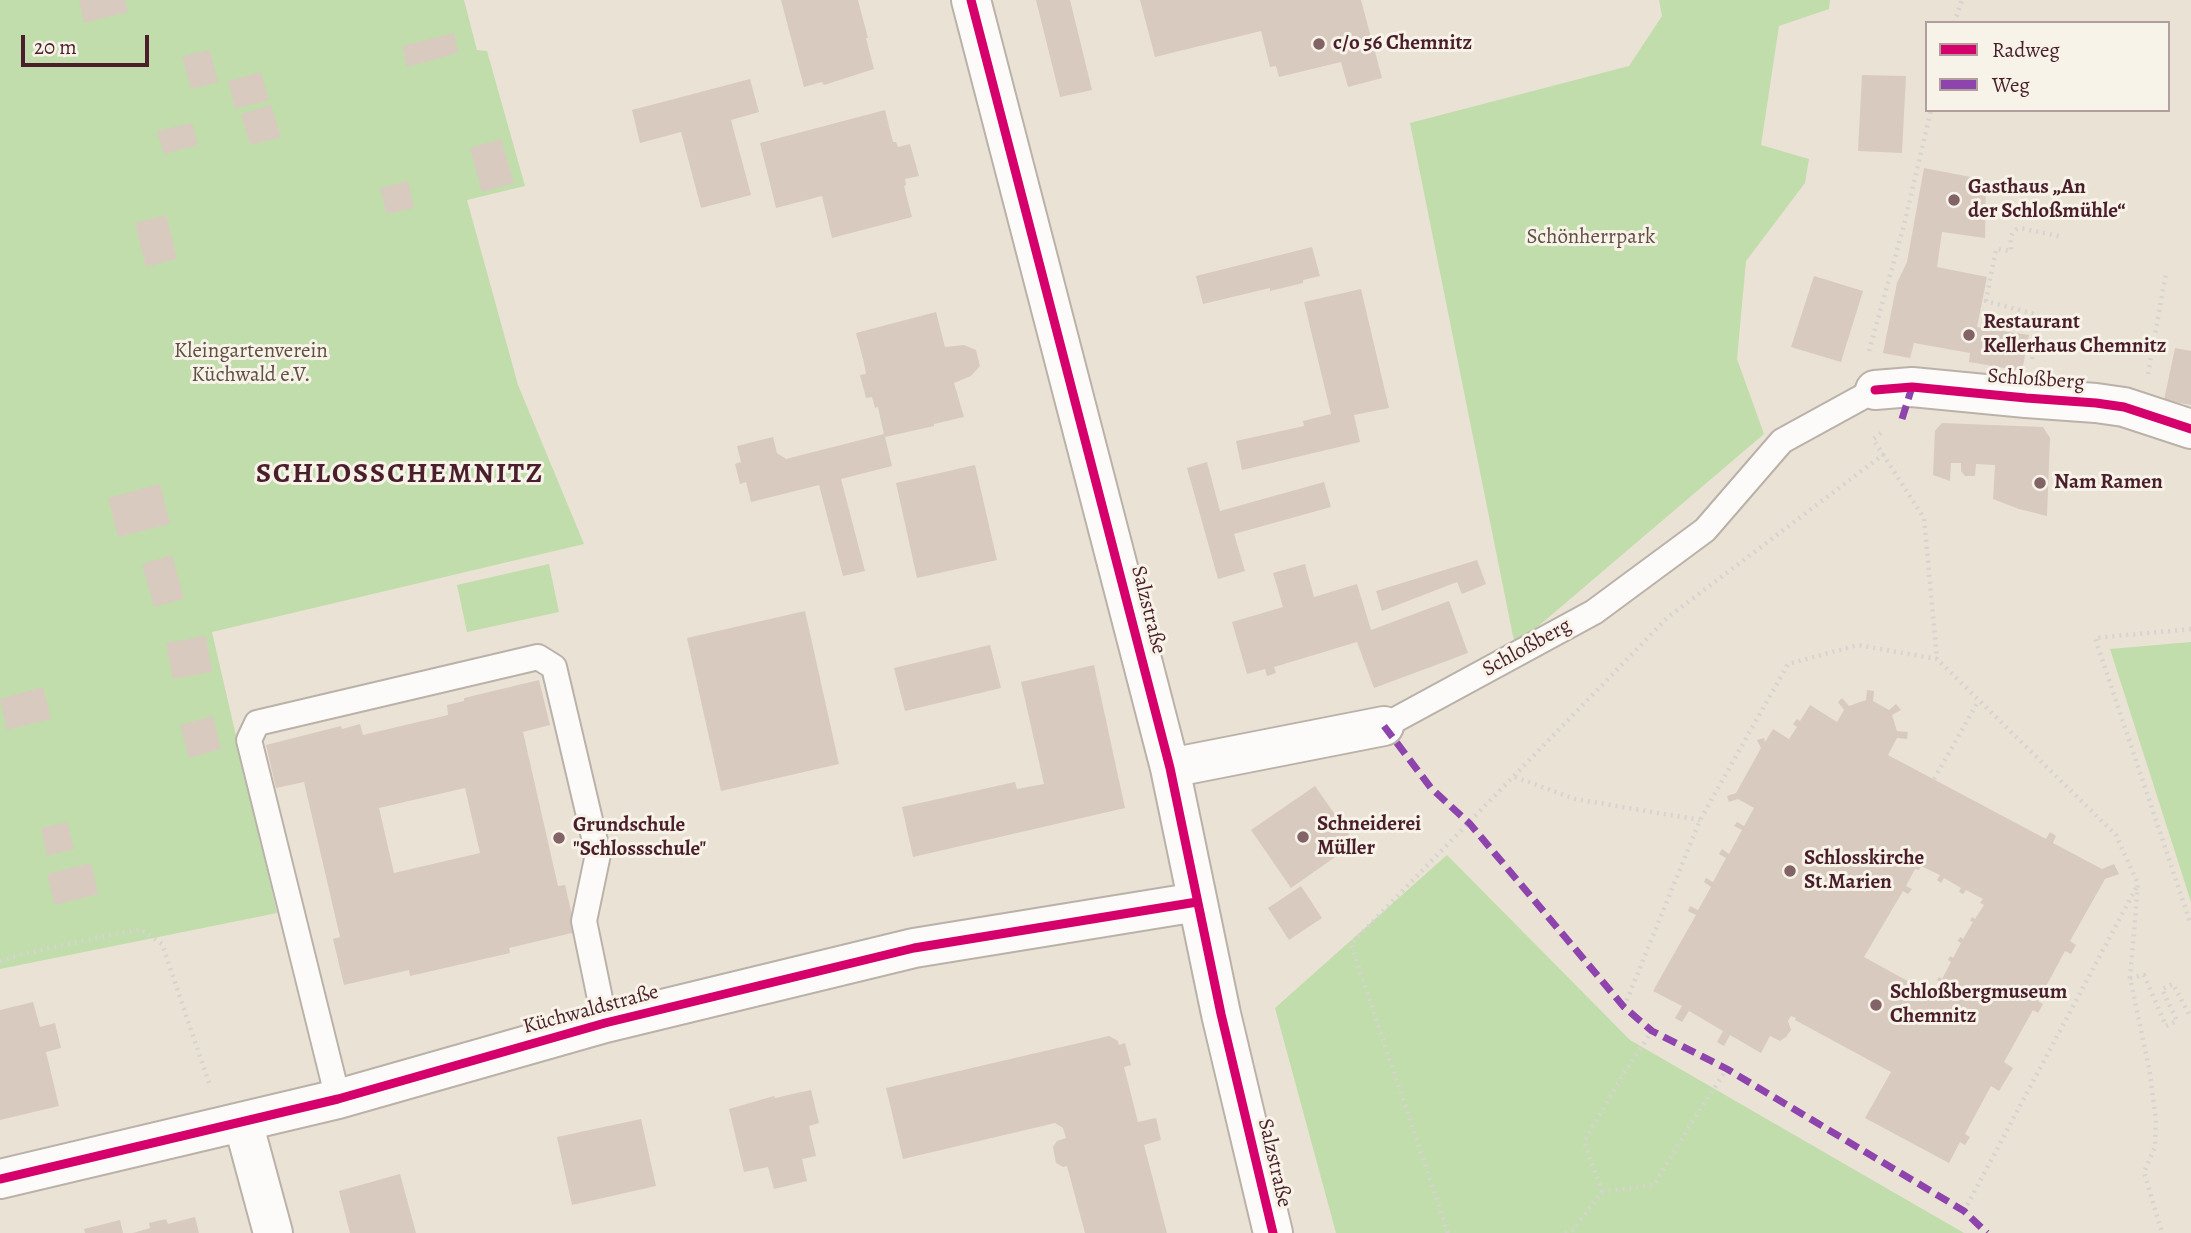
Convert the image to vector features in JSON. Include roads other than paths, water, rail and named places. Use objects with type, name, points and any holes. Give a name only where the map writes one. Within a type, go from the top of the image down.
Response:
[{"type":"street","name":"Salzstraße","points":[[971,0],[1171,768],[1221,1014],[1273,1233]]},
{"type":"street","name":"Schloßberg","points":[[1875,390],[1912,387],[2096,403],[2124,407],[2191,429]]},
{"type":"street","name":"Schloßberg","points":[[1171,768],[1384,726]]},
{"type":"street","name":"Küchwaldstraße","points":[[0,1179],[338,1099],[605,1023],[914,947],[1197,902]]},
{"type":"street","points":[[234,1124],[272,1233]]},
{"type":"lane","name":"Schloßberg","points":[[1384,726],[1594,612],[1618,596],[1705,530],[1782,441],[1875,390]]},
{"type":"lane","points":[[338,1099],[249,740],[257,723],[538,657],[554,667],[598,854],[584,921],[605,1023]]},
{"type":"place","name":"c/o 56 Chemnitz","points":[[1319,44]]},
{"type":"place","name":"Gasthaus „An der Schloßmühle“","points":[[1954,200]]},
{"type":"place","name":"Restaurant Kellerhaus Chemnitz","points":[[1969,335]]},
{"type":"place","name":"Nam Ramen","points":[[2040,483]]},
{"type":"place","name":"Schneiderei Müller","points":[[1303,837]]},
{"type":"place","name":"Grundschule \"Schlossschule\"","points":[[559,838]]},
{"type":"place","name":"Schlosskirche St.Marien","points":[[1790,871]]},
{"type":"place","name":"Schloßbergmuseum Chemnitz","points":[[1876,1005]]},
{"type":"district","name":"SCHLOSSCHEMNITZ","points":[[400,475]]},
{"type":"park label","name":"Schönherrpark","points":[[1591,238]]},
{"type":"park label","name":"Kleingartenverein Küchwald e.V.","points":[[251,364]]}]
